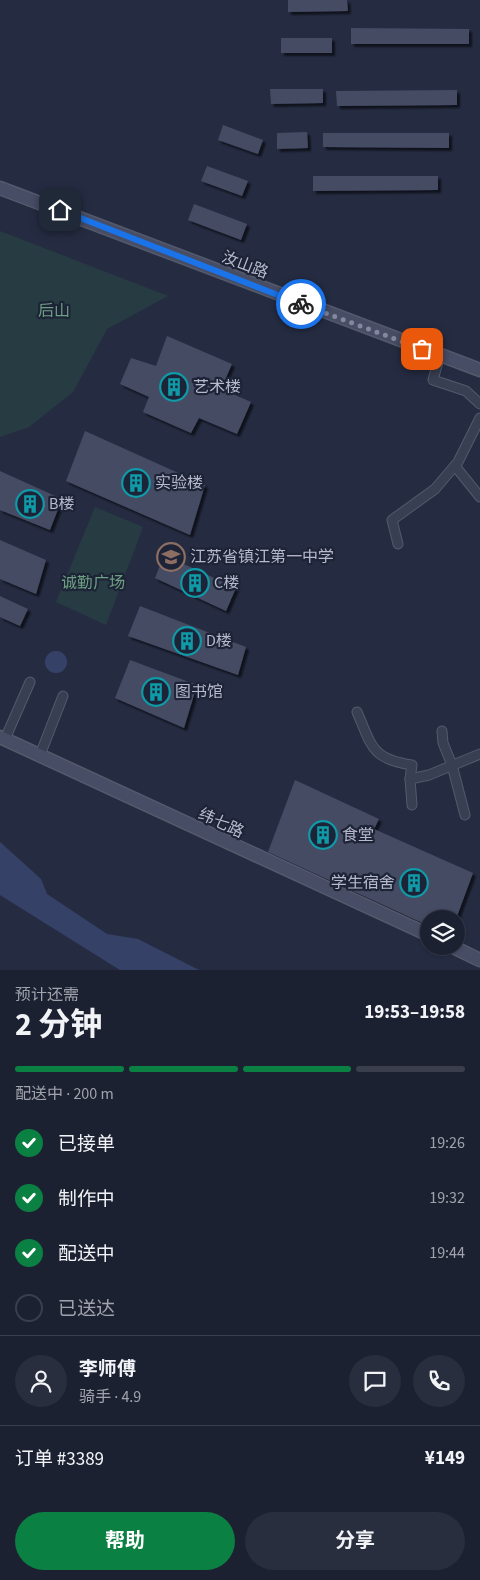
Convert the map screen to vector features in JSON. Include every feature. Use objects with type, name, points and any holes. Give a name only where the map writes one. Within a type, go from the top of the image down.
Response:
[{"type":"street","name":"汝山路","points":[[0,188],[439,359],[480,378]]},
{"type":"street","name":"汝山路","points":[[0,196],[439,359],[480,370]]},
{"type":"street","points":[[439,359],[434,380],[466,391],[480,404]]},
{"type":"street","points":[[398,544],[392,520],[435,489],[455,466],[480,418]]},
{"type":"street","points":[[455,466],[479,494]]},
{"type":"street","points":[[2,738],[30,682]]},
{"type":"street","points":[[40,755],[63,696]]},
{"type":"street","points":[[357,712],[371,744],[378,754],[391,762],[412,765],[410,779],[412,805]]},
{"type":"street","points":[[442,731],[443,742],[452,765],[465,815]]},
{"type":"street","name":"纬七路","points":[[2,738],[420,931]]},
{"type":"street","points":[[410,779],[429,775],[480,754]]},
{"type":"street","points":[[465,953],[480,960]]},
{"type":"green space","name":"后山","points":[[0,231],[168,296],[107,329],[73,392],[29,427],[0,437]]},
{"type":"green space","name":"诚勤广场","points":[[95,507],[143,527],[106,625],[56,602]]},
{"type":"water","points":[[56,651],[64,654],[67,662],[64,670],[56,673],[48,670],[45,662],[48,654]]},
{"type":"water","points":[[0,842],[41,879],[47,894],[107,934],[138,939],[199,970],[120,970],[0,895]]},
{"type":"building","points":[[288,0],[347,0],[348,11],[288,12]]},
{"type":"building","points":[[351,28],[469,29],[469,44],[351,44]]},
{"type":"building","points":[[281,38],[332,38],[332,53],[281,53]]},
{"type":"building","points":[[270,89],[323,89],[323,103],[271,104]]},
{"type":"building","points":[[457,90],[457,105],[337,106],[336,91]]},
{"type":"building","points":[[223,125],[263,140],[258,154],[218,140]]},
{"type":"building","points":[[307,132],[308,148],[277,149],[277,133]]},
{"type":"building","points":[[323,133],[449,133],[449,148],[323,147]]},
{"type":"building","points":[[207,166],[248,181],[242,196],[201,181]]},
{"type":"building","points":[[313,176],[438,176],[438,190],[313,191]]},
{"type":"building","points":[[194,204],[247,224],[241,240],[188,220]]},
{"type":"building","name":"艺术楼","points":[[167,336],[232,364],[221,389],[251,402],[237,434],[199,418],[191,433],[143,412],[149,397],[120,384],[131,358],[156,366]]},
{"type":"building","name":"实验楼","points":[[85,431],[205,485],[190,535],[66,481]]},
{"type":"building","name":"B楼","points":[[0,471],[62,499],[50,530],[0,510]]},
{"type":"building","points":[[0,540],[46,560],[36,594],[0,579]]},
{"type":"building","name":"C楼","points":[[164,555],[236,588],[226,611],[155,578]]},
{"type":"building","points":[[0,596],[28,609],[20,626],[0,617]]},
{"type":"building","name":"D楼","points":[[140,606],[246,647],[238,675],[128,636]]},
{"type":"building","name":"图书馆","points":[[130,660],[197,685],[184,728],[115,698]]},
{"type":"building","points":[[295,780],[379,819],[374,829],[473,873],[459,910],[420,910],[420,922],[268,852]]},
{"type":"way so far","points":[[301,304],[422,349]]},
{"type":"place","name":"艺术楼","points":[[174,387]]},
{"type":"place","name":"实验楼","points":[[136,483]]},
{"type":"place","name":"B楼","points":[[30,504]]},
{"type":"place","name":"江苏省镇江第一中学","points":[[171,557]]},
{"type":"place","name":"C楼","points":[[195,583]]},
{"type":"place","name":"D楼","points":[[187,641]]},
{"type":"place","name":"图书馆","points":[[156,692]]},
{"type":"place","name":"食堂","points":[[323,835]]},
{"type":"place","name":"学生宿舍","points":[[414,883]]},
{"type":"route","points":[[60,210],[301,304]]}]
